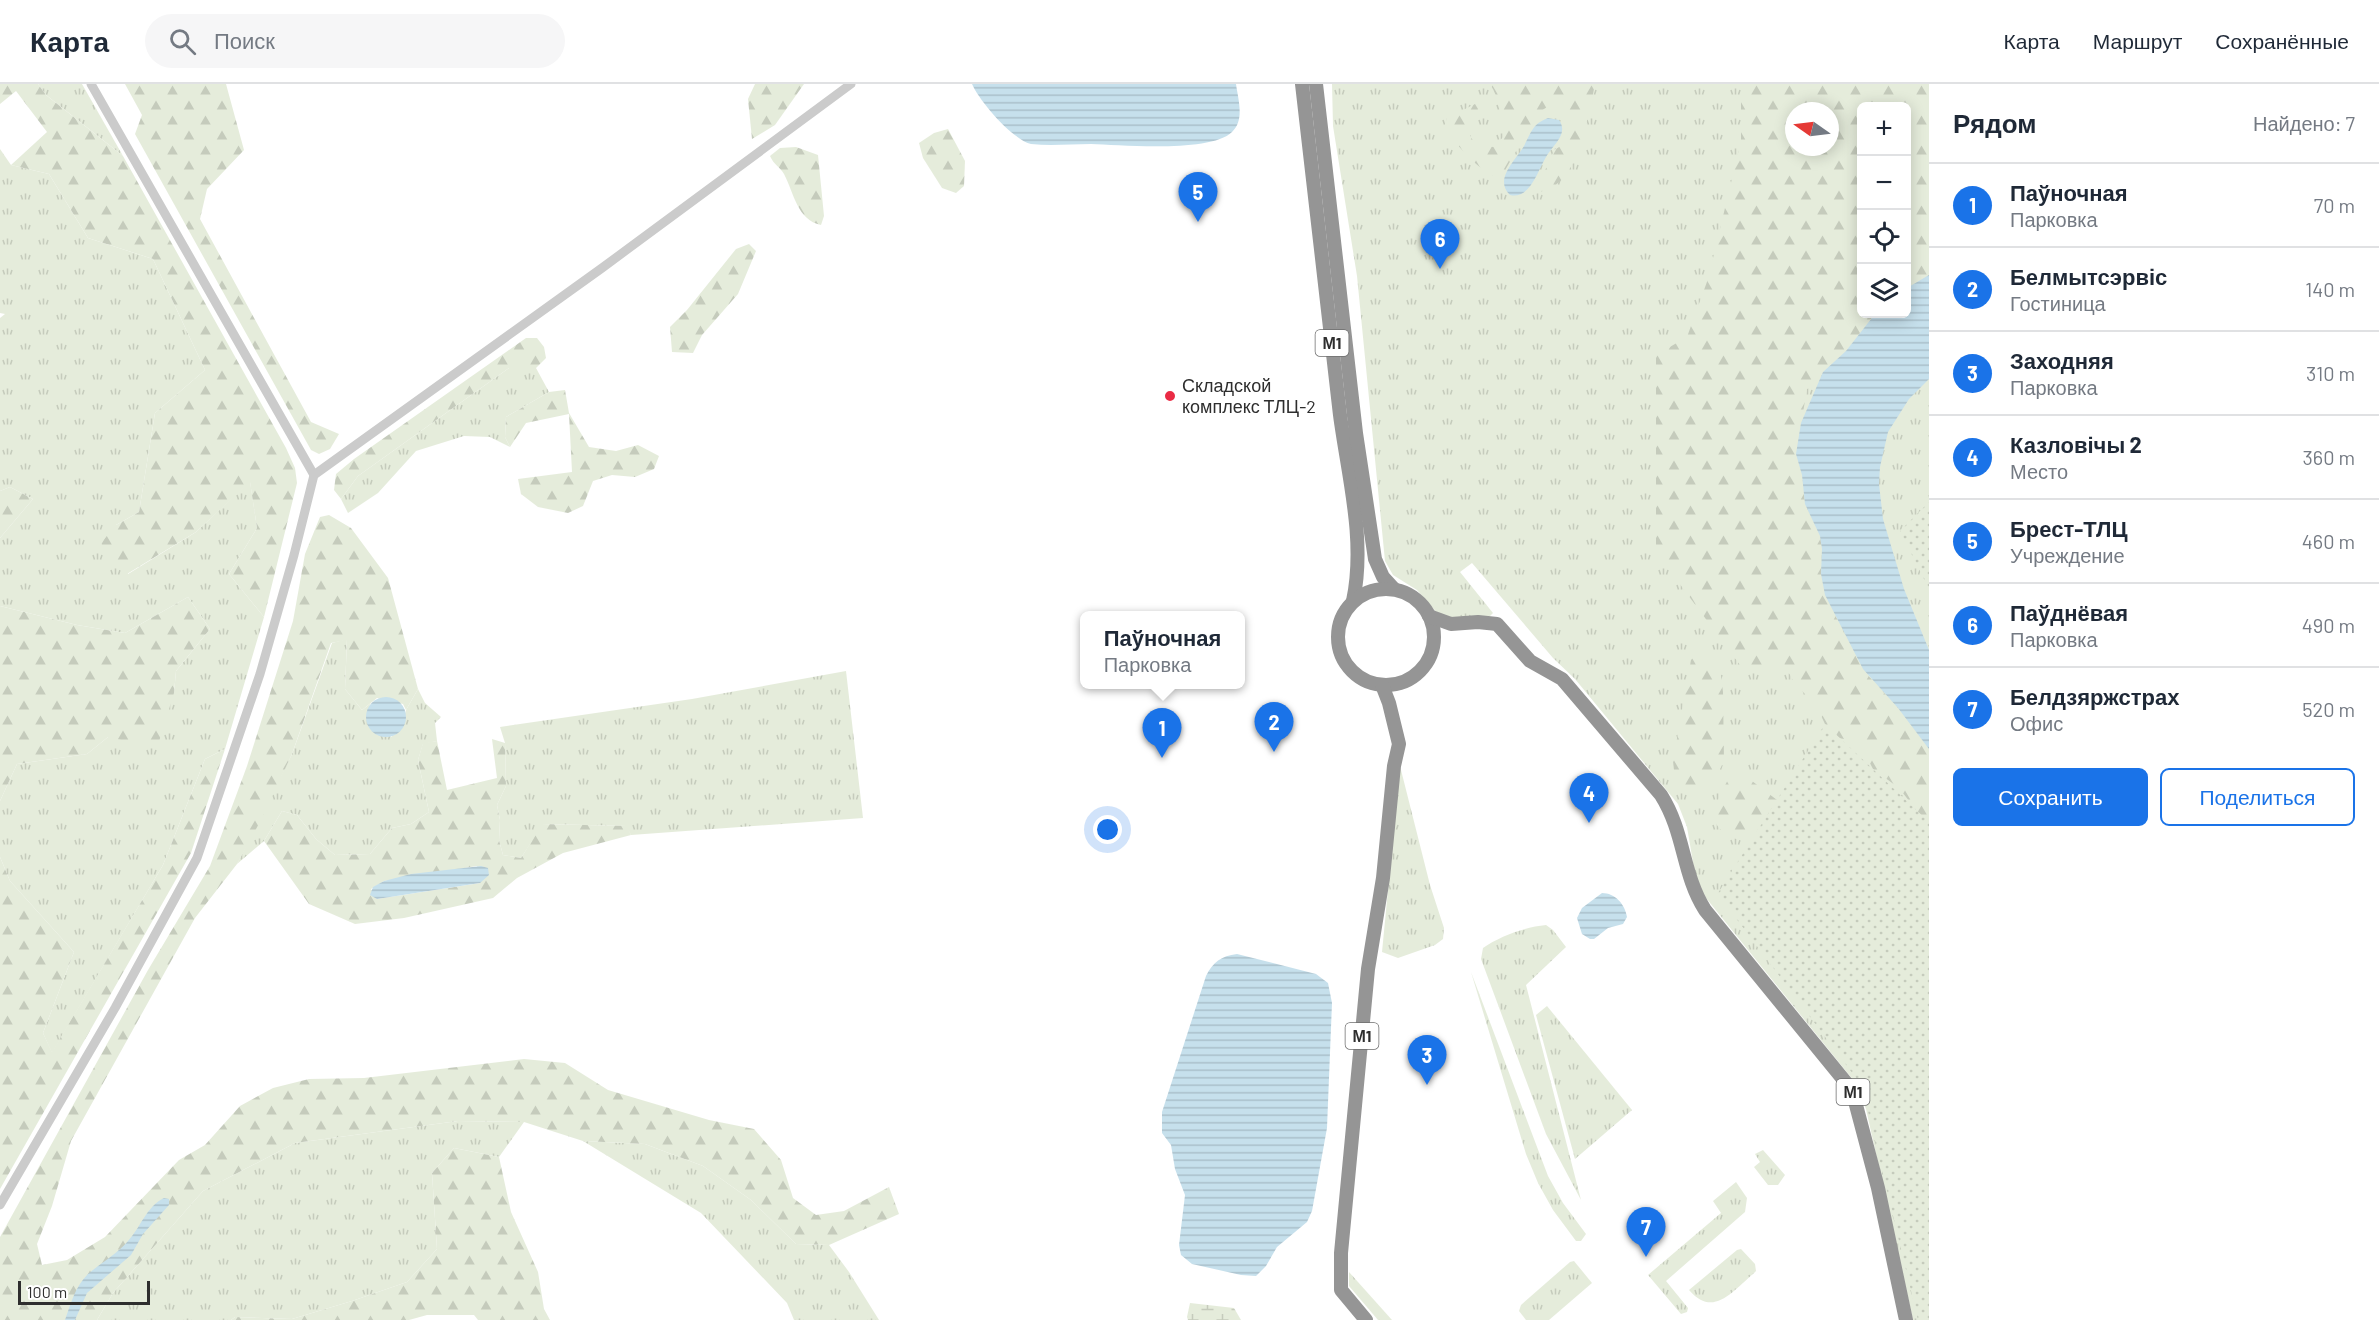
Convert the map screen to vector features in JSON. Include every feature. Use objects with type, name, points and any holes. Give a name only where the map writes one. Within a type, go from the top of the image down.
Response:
[{"type":"highway","name":"М1","points":[[1302,84],[1341,418],[1353,501],[1358,571],[1353,601],[1345,610],[1338,625],[1337,642],[1347,666],[1357,676],[1382,685],[1399,744],[1394,766],[1383,878],[1368,969],[1341,1253],[1341,1290],[1366,1320]]},
{"type":"highway","name":"М1","points":[[1316,84],[1356,433],[1375,559],[1383,577],[1394,589]]},
{"type":"highway","points":[[1353,601],[1371,590],[1394,589],[1412,595],[1422,603],[1433,626],[1432,652],[1418,673],[1407,680],[1382,685]]},
{"type":"highway","name":"М1","points":[[1429,616],[1451,624],[1478,622],[1497,624],[1530,661],[1562,680],[1661,795],[1674,817],[1694,891],[1705,910],[1852,1090],[1878,1188],[1906,1320]]},
{"type":"street","points":[[91,84],[314,475]]},
{"type":"street","points":[[0,1205],[115,1008],[197,858],[260,674],[314,475],[602,268],[851,84]]},
{"type":"green space","points":[[0,84],[38,84],[46,95],[123,156],[286,448],[295,468],[297,483],[264,617],[229,574],[257,528],[250,482],[196,532],[127,574],[111,565],[101,543],[116,525],[139,512],[155,413],[205,370],[153,259],[88,238],[49,174],[11,165],[47,132],[16,91],[0,104]]},
{"type":"green space","points":[[38,84],[82,84],[123,156],[46,95]]},
{"type":"green space","points":[[125,84],[226,84],[244,150],[207,189],[200,219],[311,422],[339,434],[330,449],[319,454],[311,450],[135,134],[142,115]]},
{"type":"green space","points":[[755,84],[804,84],[775,125],[752,139],[748,99]]},
{"type":"green space","points":[[1332,84],[1929,84],[1929,1320],[1913,1320],[1866,1109],[1854,1081],[1706,898],[1696,880],[1687,827],[1678,804],[1575,679],[1553,658],[1472,563],[1460,572],[1493,613],[1489,617],[1457,621],[1438,614],[1417,590],[1393,575],[1385,561],[1357,276],[1333,126]]},
{"type":"green space","points":[[1490,84],[1595,84],[1578,152],[1572,165],[1558,183],[1539,192],[1519,197],[1541,177],[1554,150],[1566,143],[1566,120],[1550,105],[1538,113],[1500,179],[1476,164],[1444,128],[1447,118],[1475,104],[1478,109],[1470,136],[1477,146],[1494,147],[1504,136],[1498,103]]},
{"type":"green space","points":[[1741,84],[1927,84],[1929,86],[1929,275],[1911,286],[1911,102],[1857,102],[1857,318],[1872,318],[1846,351],[1823,372],[1819,381],[1807,389],[1796,454],[1802,475],[1805,504],[1820,536],[1821,574],[1825,595],[1862,669],[1898,708],[1929,749],[1929,822],[1924,820],[1899,788],[1873,769],[1859,742],[1834,737],[1816,705],[1795,684],[1784,664],[1762,672],[1746,673],[1656,552],[1656,355],[1687,337],[1708,279],[1741,141]]},
{"type":"green space","points":[[948,129],[965,161],[964,186],[956,193],[942,188],[923,158],[919,143],[934,133]]},
{"type":"green space","points":[[796,147],[818,155],[824,216],[821,225],[806,218],[801,212],[784,174],[770,156],[780,148]]},
{"type":"green space","points":[[0,149],[11,165],[49,174],[88,238],[153,259],[205,370],[155,413],[139,512],[116,525],[128,574],[196,532],[250,481],[257,528],[229,574],[264,617],[225,749],[205,759],[163,865],[52,1053],[43,1033],[74,952],[10,881],[0,857],[0,801],[17,764],[87,754],[108,737],[174,693],[176,671],[210,629],[188,597],[125,633],[77,625],[0,606],[0,538],[33,499],[10,487],[0,491],[0,318],[5,314],[0,313]]},
{"type":"green space","points":[[749,244],[756,251],[738,294],[702,335],[693,353],[672,352],[670,327],[687,310],[736,249]]},
{"type":"green space","points":[[526,338],[537,338],[544,347],[546,358],[536,368],[509,368],[358,476],[341,499],[334,490],[336,474]]},
{"type":"green space","points":[[509,368],[536,368],[549,392],[506,417],[505,437],[510,447],[490,437],[464,436],[416,451],[378,493],[348,513],[341,499],[358,476]]},
{"type":"green space","points":[[565,390],[569,413],[589,447],[616,451],[638,445],[659,456],[654,469],[635,477],[612,475],[593,481],[583,506],[568,513],[538,507],[521,494],[518,479],[572,472],[569,414],[526,423],[510,447],[505,437],[506,417],[549,392]]},
{"type":"green space","points":[[10,487],[33,499],[0,538],[0,491]]},
{"type":"green space","points":[[1929,502],[1929,589],[1900,531]]},
{"type":"green space","points":[[329,515],[351,528],[388,578],[418,689],[406,710],[403,704],[377,698],[362,710],[345,689],[347,640],[331,643],[292,754],[262,818],[237,864],[195,918],[71,1141],[52,1206],[37,1244],[42,1265],[67,1260],[105,1237],[179,1160],[205,1145],[240,1106],[273,1088],[309,1079],[364,1078],[524,1059],[565,1063],[608,1090],[709,1120],[754,1129],[781,1160],[793,1198],[816,1215],[844,1211],[889,1187],[899,1214],[829,1245],[796,1244],[751,1200],[703,1166],[645,1144],[583,1141],[524,1122],[458,1121],[295,1143],[203,1191],[113,1293],[97,1320],[0,1320],[0,1237],[148,970],[210,866],[247,766],[293,621],[305,554],[320,517]]},
{"type":"green space","points":[[188,597],[210,629],[176,671],[174,693],[157,748],[108,737],[87,754],[17,764],[0,801],[0,606],[77,625],[125,633]]},
{"type":"green space","points":[[347,639],[345,689],[362,710],[371,703],[369,707],[391,737],[401,729],[406,710],[418,689],[425,703],[441,717],[435,723],[437,741],[423,744],[418,760],[429,812],[411,824],[392,828],[370,854],[335,855],[316,839],[297,815],[282,811],[264,841],[237,864],[292,754],[332,643]]},
{"type":"green space","points":[[1699,652],[1709,653],[1720,668],[1723,692],[1724,761],[1713,783],[1701,795],[1684,790],[1675,779],[1673,761],[1691,660]]},
{"type":"green space","points":[[846,671],[863,818],[631,835],[626,826],[543,824],[521,858],[503,855],[499,840],[500,820],[497,805],[506,786],[505,743],[500,727],[692,699]]},
{"type":"green space","points":[[1825,724],[1929,822],[1929,1320],[1918,1320],[1862,1086],[1720,897],[1713,901]]},
{"type":"green space","points":[[492,739],[505,743],[506,786],[497,805],[500,820],[499,840],[503,855],[521,858],[542,824],[627,826],[631,835],[563,853],[517,878],[493,898],[404,918],[355,924],[309,904],[264,841],[282,811],[297,815],[316,839],[335,855],[370,854],[392,828],[411,824],[429,812],[418,760],[423,743],[437,741],[447,790],[497,778]],"holes":[[[477,866],[480,883],[377,899],[371,889],[384,881]]]},
{"type":"green space","points":[[225,749],[191,853],[0,1189],[0,857],[10,881],[74,952],[43,1033],[52,1052],[163,865],[205,759]]},
{"type":"green space","points":[[1400,766],[1430,885],[1444,928],[1443,939],[1435,945],[1398,958],[1382,952]]},
{"type":"green space","points":[[1732,772],[1752,781],[1777,800],[1749,843],[1723,831],[1717,824],[1715,816],[1716,807]]},
{"type":"green space","points":[[1546,925],[1553,930],[1566,947],[1526,985],[1581,1200],[1546,1134],[1481,959],[1483,948],[1497,940],[1521,930]]},
{"type":"green space","points":[[1471,972],[1548,1176],[1563,1203],[1586,1234],[1581,1241],[1576,1241],[1553,1210],[1526,1154]]},
{"type":"green space","points":[[1547,1006],[1632,1110],[1575,1159],[1536,1015]]},
{"type":"green space","points":[[458,1121],[524,1122],[499,1157],[454,1148],[432,1173],[437,1249],[407,1282],[292,1319],[235,1317],[231,1320],[97,1320],[113,1293],[203,1191],[295,1143]]},
{"type":"green space","points":[[583,1141],[645,1144],[703,1166],[751,1200],[796,1244],[829,1245],[879,1320],[794,1320],[787,1303],[701,1213]]},
{"type":"green space","points":[[454,1148],[499,1157],[511,1212],[538,1272],[544,1309],[550,1320],[478,1320],[474,1315],[427,1315],[409,1320],[231,1320],[235,1317],[292,1319],[407,1282],[437,1249],[432,1173]]},
{"type":"green space","points":[[1763,1150],[1785,1175],[1778,1185],[1768,1185],[1754,1167],[1760,1162],[1755,1154]]},
{"type":"green space","points":[[1736,1182],[1747,1198],[1745,1212],[1666,1281],[1688,1308],[1687,1312],[1681,1314],[1648,1275],[1721,1213],[1713,1201]]},
{"type":"green space","points":[[1741,1249],[1755,1264],[1756,1271],[1730,1294],[1714,1302],[1706,1302],[1689,1290],[1737,1250]]},
{"type":"green space","points":[[1574,1261],[1592,1283],[1549,1320],[1526,1320],[1519,1311],[1521,1305]]},
{"type":"green space","points":[[1349,1272],[1392,1320],[1378,1320],[1349,1286]]},
{"type":"green space","points":[[1190,1303],[1234,1308],[1241,1320],[1188,1320]]},
{"type":"water","points":[[972,84],[1236,84],[1240,115],[1232,132],[1221,139],[1205,143],[1165,146],[1031,144],[1023,141],[997,119]]},
{"type":"water","points":[[1548,118],[1559,120],[1562,125],[1561,135],[1528,189],[1517,195],[1510,195],[1505,189],[1504,182],[1508,169],[1533,129],[1538,123]]},
{"type":"water","points":[[1929,275],[1929,379],[1909,399],[1888,432],[1880,467],[1879,484],[1883,519],[1904,589],[1929,650],[1929,749],[1898,708],[1863,669],[1825,595],[1821,574],[1820,536],[1805,504],[1802,475],[1796,454],[1801,423],[1823,372],[1846,351],[1872,318],[1911,318],[1911,286]]},
{"type":"water","points":[[386,697],[394,698],[400,703],[405,709],[405,725],[400,731],[394,736],[386,737],[378,736],[372,731],[367,725],[366,717],[367,709],[372,703],[378,698]]},
{"type":"water","points":[[481,866],[488,868],[489,875],[480,883],[377,899],[370,895],[373,887],[384,881],[411,874]]},
{"type":"water","points":[[1602,893],[1607,893],[1619,900],[1627,917],[1623,924],[1608,928],[1594,939],[1590,939],[1582,934],[1577,918],[1582,908]]},
{"type":"water","points":[[1237,954],[1316,974],[1328,983],[1332,1003],[1327,1128],[1312,1211],[1307,1222],[1277,1247],[1266,1266],[1256,1276],[1192,1264],[1181,1255],[1179,1245],[1185,1195],[1175,1169],[1171,1145],[1162,1133],[1162,1112],[1206,976],[1218,960]]},
{"type":"water","points":[[164,1198],[169,1199],[169,1205],[143,1234],[131,1255],[87,1293],[75,1320],[65,1320],[80,1284],[88,1274],[124,1246],[153,1207]]},
{"type":"place","name":"Брест-ТЛЦ","points":[[1198,222]]},
{"type":"place","name":"Паўднёвая","points":[[1440,269]]},
{"type":"place","name":"Складской комплекс ТЛЦ-2","points":[[1170,396]]},
{"type":"place","name":"Белмытсэрвіс","points":[[1274,752]]},
{"type":"place","name":"Паўночная","points":[[1162,758]]},
{"type":"place","name":"Казловічы 2","points":[[1589,823]]},
{"type":"place","name":"Заходняя","points":[[1427,1085]]},
{"type":"place","name":"Белдзяржстрах","points":[[1646,1257]]}]
